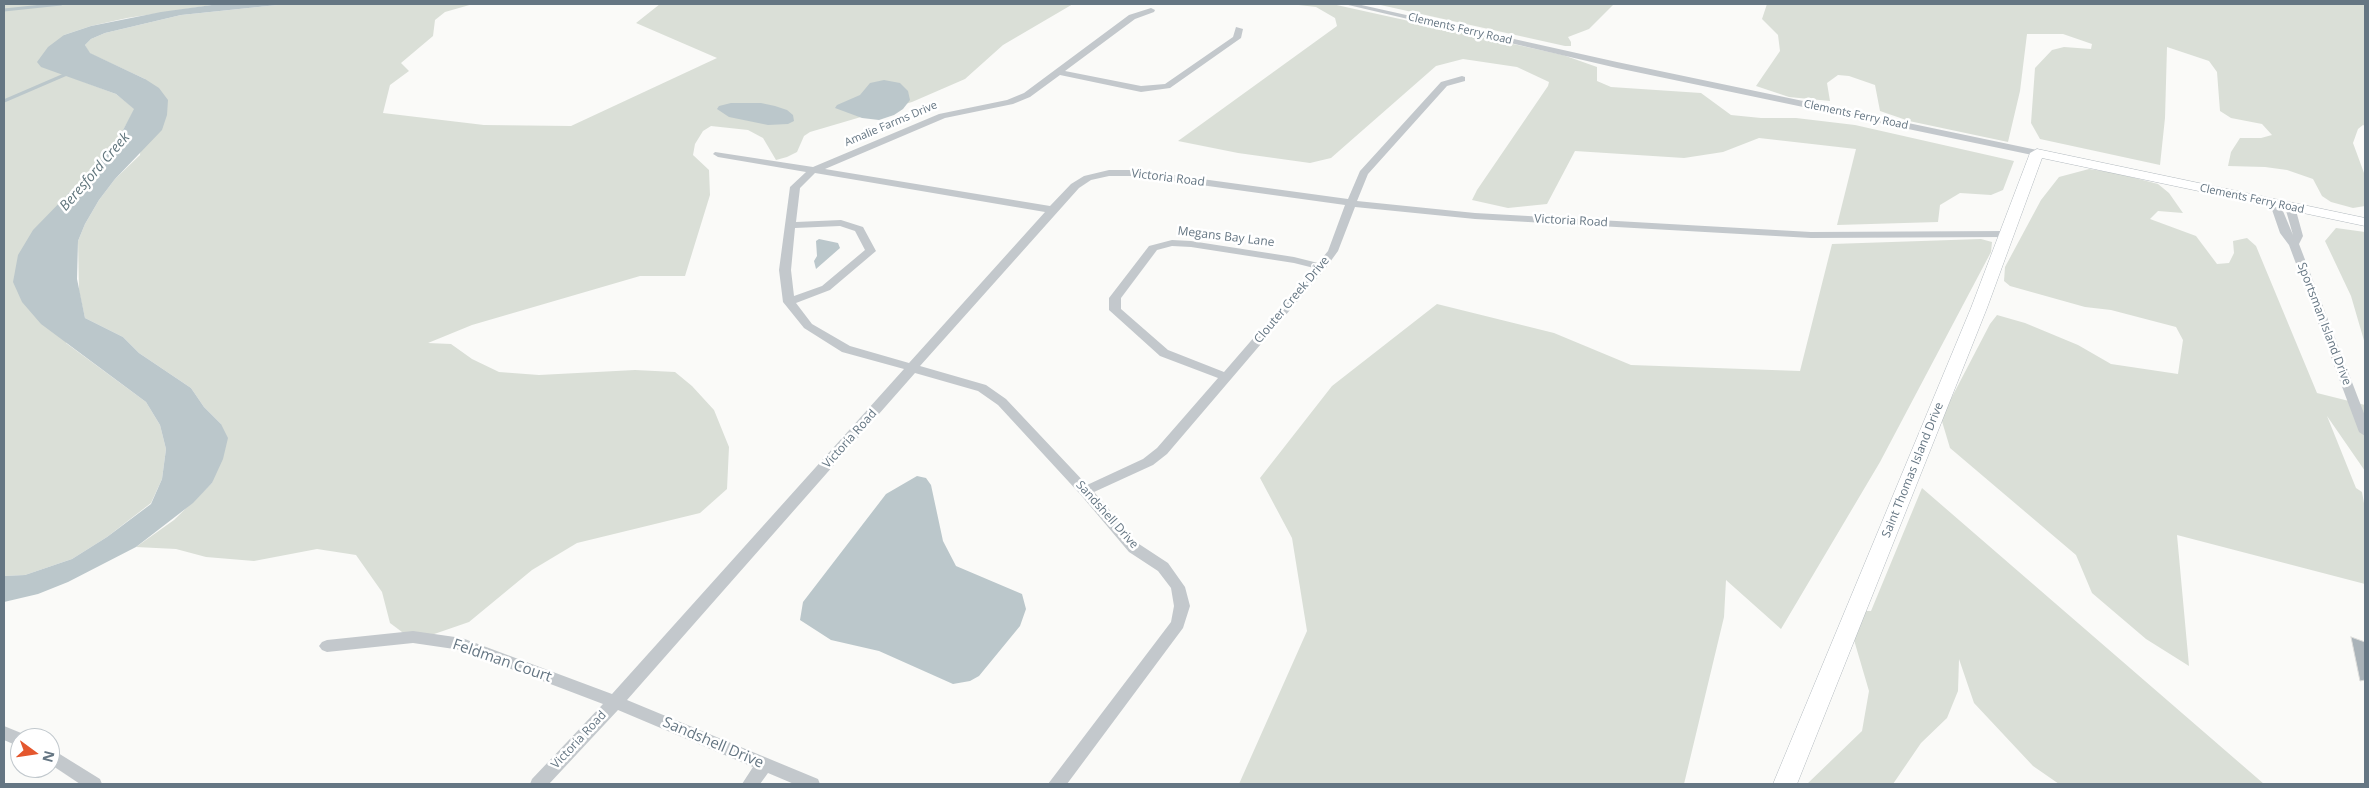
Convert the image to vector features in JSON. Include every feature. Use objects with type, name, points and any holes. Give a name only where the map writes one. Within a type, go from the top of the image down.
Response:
[{"type":"main road","name":"Clements Ferry Road","points":[[2037,153],[2365,222]]},
{"type":"main road","name":"Saint Thomas Island Drive","points":[[1785,784],[1979,308],[2037,153]]},
{"type":"street","name":"Clements Ferry Road","points":[[1348,4],[1617,65],[2037,153]]},
{"type":"street","name":"Amalie Farms Drive","points":[[789,302],[785,270],[792,225],[795,188],[812,171],[942,116],[1019,99],[1060,72],[1132,17],[1151,10]]},
{"type":"street","points":[[1060,72],[1141,89],[1167,86],[1237,38],[1240,29]]},
{"type":"street","name":"Clouter Creek Drive","points":[[1085,492],[1148,462],[1162,451],[1321,267],[1332,250],[1363,173],[1444,84],[1462,79]]},
{"type":"street","points":[[718,154],[1053,210]]},
{"type":"street","name":"Victoria Road","points":[[538,784],[614,702],[1053,210],[1076,186],[1088,178],[1109,173],[1136,173],[1351,203],[1475,216],[1811,235],[2006,234]]},
{"type":"street","name":"Sportsman Island Drive","points":[[2275,204],[2284,233],[2294,244],[2365,432]]},
{"type":"street","name":"Sportsman Island Drive","points":[[2290,207],[2298,236],[2294,244]]},
{"type":"street","points":[[789,302],[826,288],[871,251],[859,229],[841,223],[792,225]]},
{"type":"street","name":"Megans Bay Lane","points":[[1226,377],[1183,362],[1164,353],[1115,310],[1115,298],[1153,248],[1172,243],[1191,244],[1294,260],[1321,267]]},
{"type":"street","name":"Sandshell Drive","points":[[789,302],[808,326],[846,349],[982,388],[1002,402],[1134,548],[1163,567],[1178,587],[1182,606],[1178,624],[1057,784]]},
{"type":"street","name":"Feldman Court","points":[[327,646],[413,637],[462,644],[614,702]]},
{"type":"street","name":"Sandshell Drive","points":[[614,702],[812,784]]},
{"type":"street","points":[[60,762],[94,784]]},
{"type":"street","points":[[750,784],[765,765]]},
{"type":"shaded area","points":[[4,4],[219,4],[127,18],[91,26],[64,35],[55,71],[116,94],[135,109],[105,156],[84,177],[66,343],[146,402],[160,425],[166,449],[162,479],[151,503],[107,537],[72,559],[25,575],[4,576]]},
{"type":"shaded area","points":[[287,4],[473,4],[445,12],[435,20],[433,36],[401,63],[409,71],[390,85],[383,113],[484,125],[571,126],[717,58],[636,23],[660,4],[1073,4],[1003,45],[965,79],[912,102],[810,132],[804,136],[797,152],[787,157],[776,160],[763,138],[748,130],[711,126],[703,131],[695,144],[693,155],[709,170],[710,195],[685,276],[640,276],[472,325],[428,343],[451,344],[472,359],[499,372],[539,375],[635,370],[675,372],[692,386],[714,410],[729,447],[727,489],[700,513],[577,543],[532,570],[469,622],[414,641],[390,623],[382,592],[356,555],[317,549],[254,561],[206,557],[176,549],[136,547],[174,520],[212,483],[221,424],[204,407],[191,388],[139,353],[123,337],[85,318],[79,291],[78,241],[85,224],[99,200],[115,179],[140,155],[145,79],[89,53],[85,45],[91,39],[105,33],[181,15]]},
{"type":"shaded area","points":[[1290,4],[1332,4],[1563,55],[1597,67],[1597,81],[1611,87],[1701,93],[1731,115],[1761,118],[1796,118],[1855,125],[2014,161],[2003,190],[1991,195],[1960,193],[1940,205],[1938,222],[1837,225],[1856,149],[1759,138],[1723,152],[1684,158],[1575,151],[1547,204],[1508,208],[1472,200],[1549,82],[1517,67],[1463,59],[1436,66],[1331,158],[1310,163],[1238,153],[1178,141],[1337,26],[1335,18],[1316,7]]},
{"type":"shaded area","points":[[1376,4],[1614,4],[1589,29],[1568,37],[1571,46],[1565,46]]},
{"type":"shaded area","points":[[1767,4],[2365,4],[2365,126],[2363,125],[2358,129],[2353,143],[2364,173],[2365,206],[2353,208],[2331,202],[2322,196],[2313,179],[2287,170],[2265,167],[2228,166],[2231,152],[2240,138],[2261,138],[2272,135],[2262,124],[2231,118],[2220,111],[2217,72],[2209,61],[2167,47],[2165,118],[2160,165],[2040,139],[2031,123],[2035,68],[2052,50],[2064,47],[2091,49],[2092,44],[2063,34],[2027,34],[2020,91],[2008,142],[1909,121],[1880,111],[1875,85],[1849,76],[1838,75],[1827,83],[1830,101],[1789,97],[1756,86],[1780,51],[1778,35],[1762,19]]},
{"type":"shaded area","points":[[2089,169],[2116,173],[2158,184],[2169,193],[2183,213],[2158,211],[2150,219],[2196,236],[2217,264],[2229,263],[2234,253],[2233,241],[2247,238],[2256,246],[2317,393],[2365,405],[2365,471],[2327,416],[2356,488],[2362,492],[2365,509],[2365,584],[2177,535],[2189,666],[2146,639],[2092,593],[2076,555],[1950,448],[1941,418],[1990,324],[1997,315],[2025,323],[2078,345],[2111,364],[2178,374],[2183,340],[2176,327],[2111,310],[2085,307],[2010,286],[2004,281],[2005,267],[2041,200],[2059,177]]},
{"type":"shaded area","points":[[2336,228],[2365,232],[2365,344],[2351,296],[2325,241]]},
{"type":"shaded area","points":[[1981,239],[1992,242],[1991,252],[1880,462],[1781,629],[1726,580],[1724,617],[1684,784],[1239,784],[1307,631],[1292,538],[1260,478],[1332,386],[1437,304],[1554,333],[1631,365],[1800,371],[1832,244]]},
{"type":"shaded area","points":[[1922,488],[2264,784],[2059,784],[2033,766],[1974,703],[1959,659],[1958,691],[1947,718],[1921,743],[1893,784],[1807,784],[1862,731],[1869,691],[1854,640],[1864,611],[1871,611]]},
{"type":"water","name":"Beresford Creek","points":[[219,4],[287,4],[181,15],[105,33],[91,39],[85,45],[90,53],[145,79],[159,88],[168,100],[167,115],[162,130],[115,179],[99,200],[85,224],[78,241],[77,279],[85,318],[123,337],[139,353],[191,388],[204,407],[221,424],[228,438],[223,459],[212,483],[193,503],[136,547],[68,582],[38,594],[4,602],[4,576],[25,575],[72,559],[107,537],[151,504],[162,479],[166,449],[160,425],[146,402],[41,324],[22,302],[13,282],[18,255],[33,230],[105,156],[122,132],[134,109],[116,94],[41,67],[37,62],[48,47],[64,35],[91,26],[161,12]]},
{"type":"water","points":[[884,80],[900,83],[908,91],[910,100],[903,109],[894,115],[879,120],[862,118],[835,108],[837,105],[860,95],[870,83]]},
{"type":"water","points":[[731,103],[761,103],[775,106],[787,110],[793,115],[794,121],[788,124],[768,125],[729,117],[717,109],[719,106]]},
{"type":"water","points":[[819,239],[838,243],[840,248],[816,269],[814,261],[817,256],[816,241]]},
{"type":"water","points":[[917,476],[926,478],[931,485],[943,541],[956,566],[1022,594],[1026,609],[1020,626],[979,676],[970,681],[953,684],[879,651],[831,640],[800,620],[803,602],[886,494]]},
{"type":"building","points":[[2351,637],[2365,642],[2365,680],[2360,681]]},
{"type":"waterway","points":[[4,10],[61,4]]},
{"type":"waterway","points":[[4,101],[69,73]]}]
